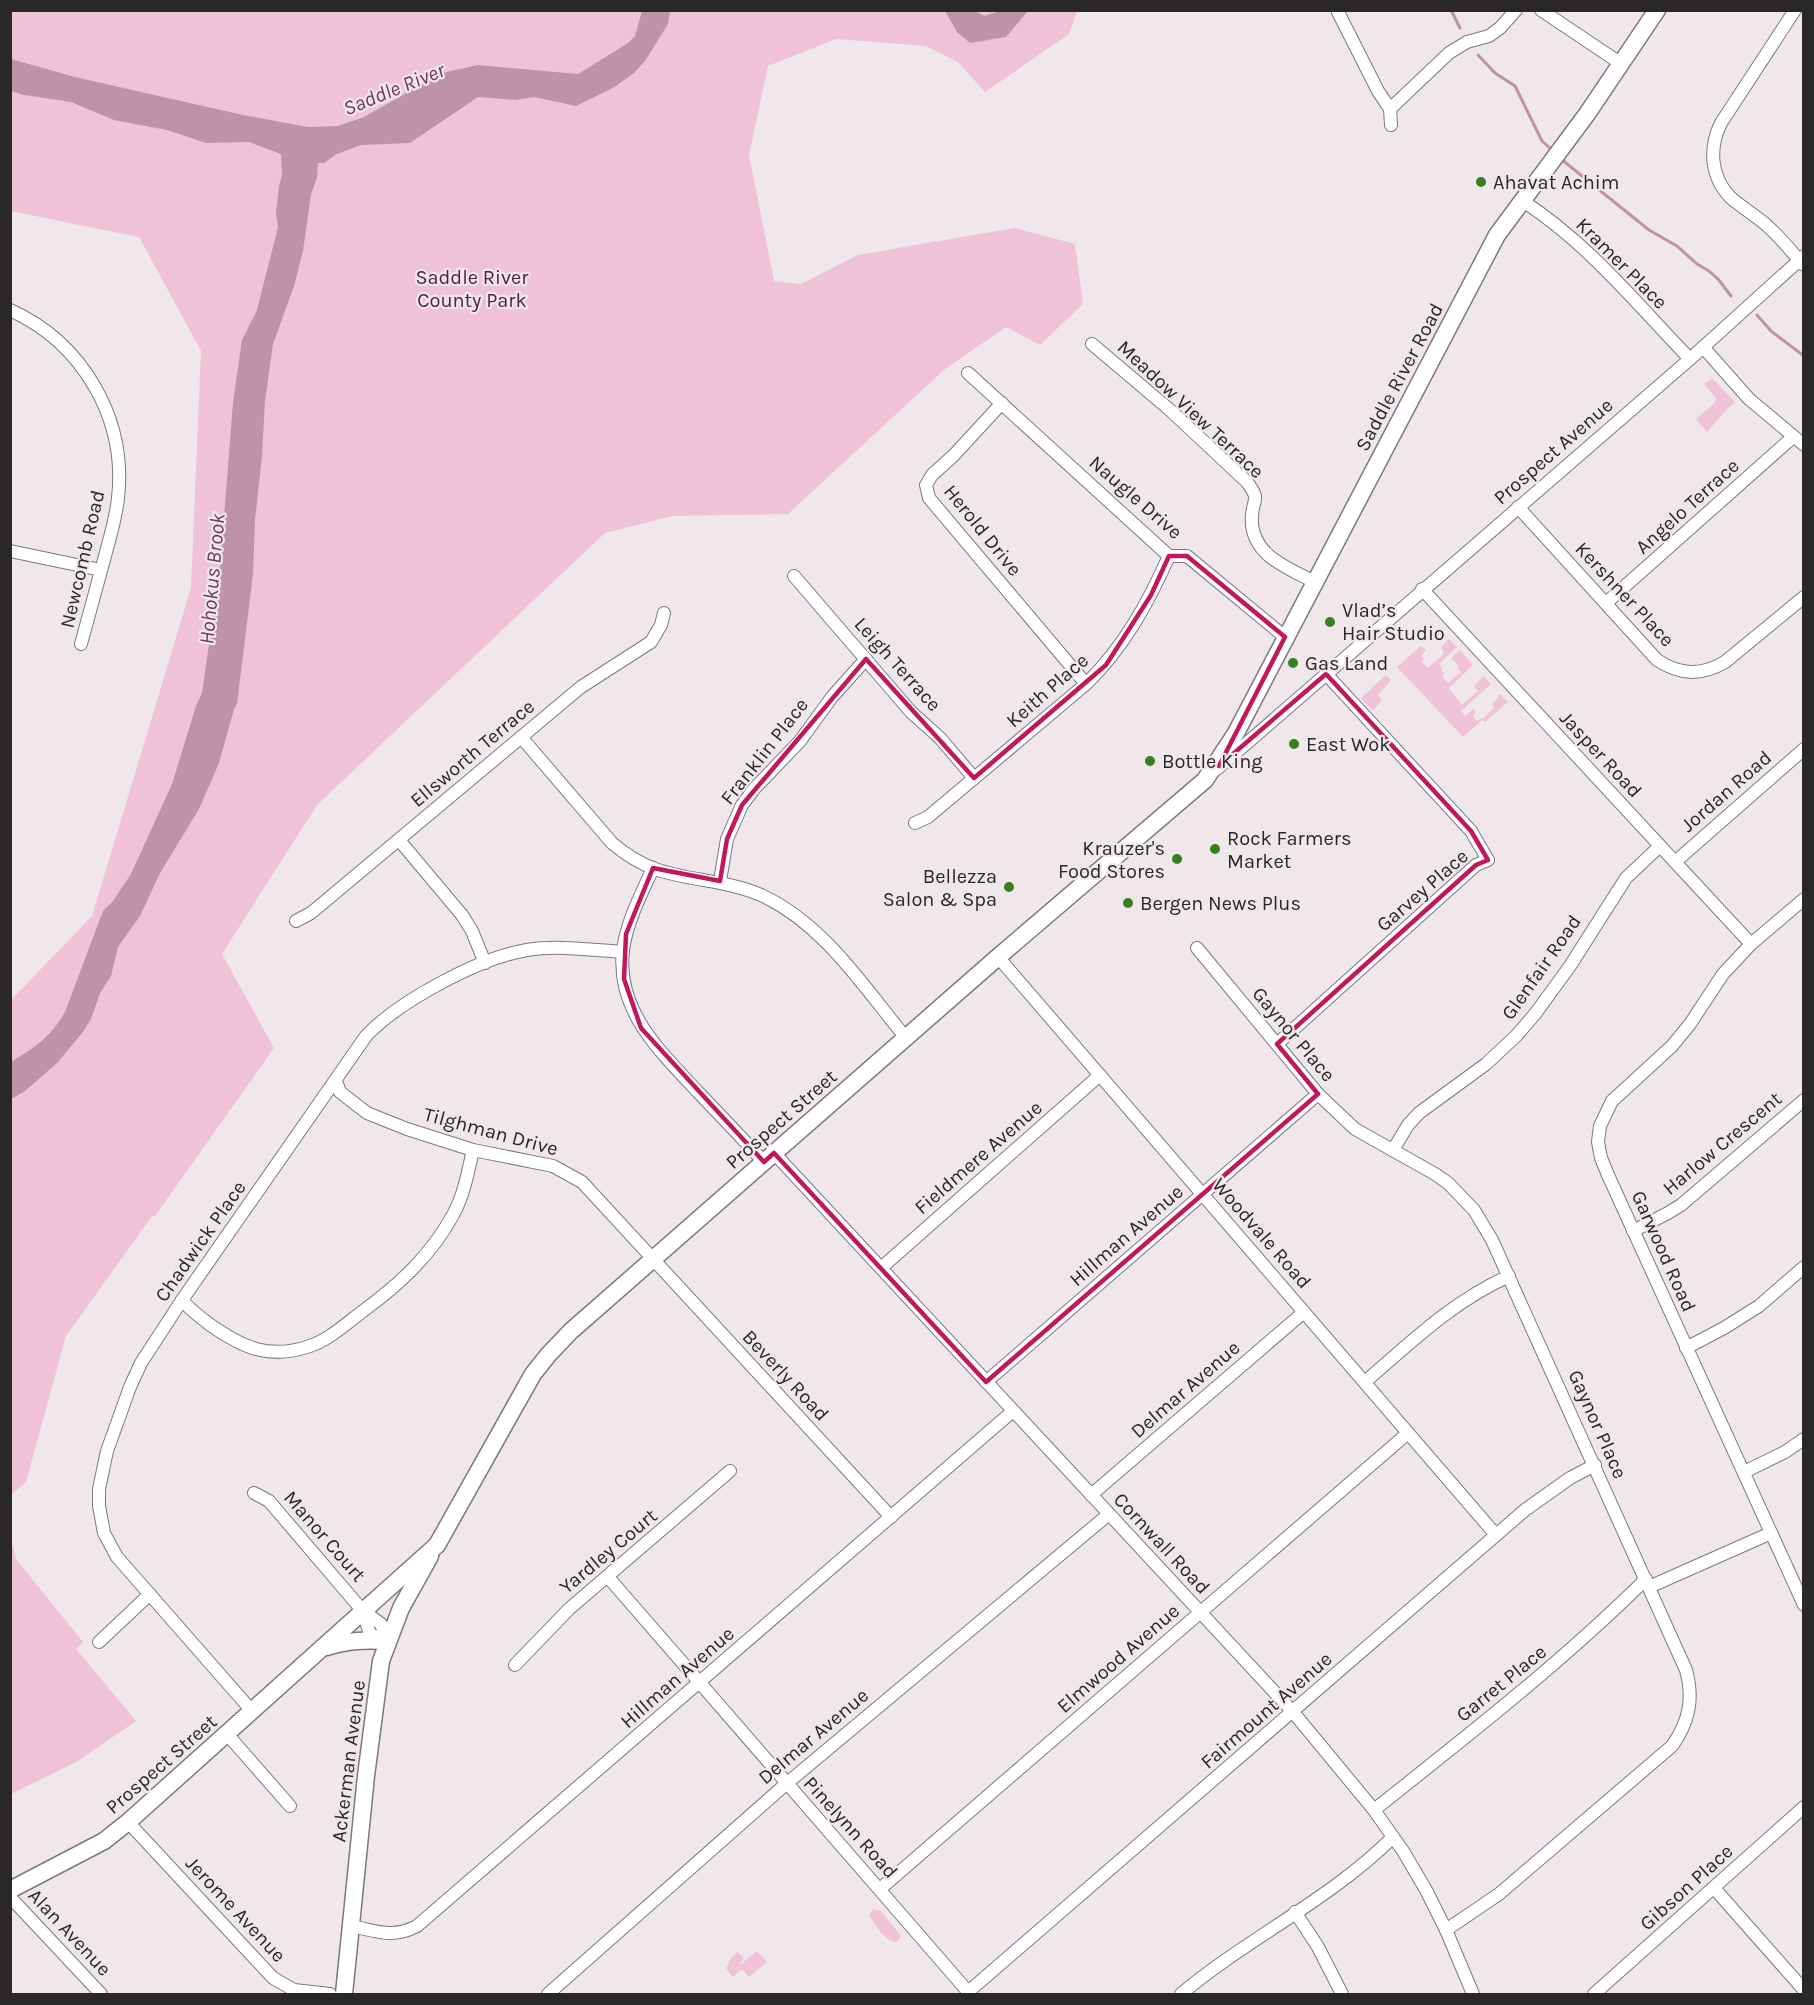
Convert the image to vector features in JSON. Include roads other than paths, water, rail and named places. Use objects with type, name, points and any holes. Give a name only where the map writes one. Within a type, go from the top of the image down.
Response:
[{"type":"main road","name":"Saddle River Road","points":[[1204,780],[1236,733],[1497,235],[1587,114],[1657,10]]},
{"type":"main road","name":"Prospect Street","points":[[10,1890],[104,1841],[128,1822],[437,1545],[534,1374],[571,1331],[1204,780]]},
{"type":"main road","name":"Ackerman Avenue","points":[[344,1995],[378,1681],[387,1641],[401,1608],[437,1545]]},
{"type":"main road","name":"Prospect Street","points":[[324,1648],[344,1641],[387,1641]]},
{"type":"street","points":[[1337,10],[1378,91],[1390,109],[1392,125]]},
{"type":"street","points":[[1390,109],[1449,52],[1467,42],[1489,36],[1500,28],[1516,10]]},
{"type":"street","points":[[1541,10],[1620,63]]},
{"type":"street","points":[[1795,10],[1721,123],[1712,154],[1718,178],[1731,197],[1767,225],[1802,261]]},
{"type":"street","name":"Kramer Place","points":[[1521,201],[1542,214],[1583,248],[1690,359]]},
{"type":"street","name":"Prospect Avenue","points":[[1326,674],[1802,261]]},
{"type":"street","name":"Newcomb Road","points":[[10,310],[37,324],[69,351],[94,384],[110,419],[119,460],[116,515],[81,644]]},
{"type":"street","name":"Meadow View Terrace","points":[[1092,344],[1161,402],[1247,482],[1255,492],[1256,499],[1251,516],[1253,531],[1258,542],[1276,563],[1315,582]]},
{"type":"street","points":[[1703,347],[1749,399],[1803,446]]},
{"type":"street","name":"Naugle Drive","points":[[968,373],[1169,556],[1187,556],[1285,637]]},
{"type":"street","name":"Herold Drive","points":[[1002,403],[954,455],[932,475],[926,485],[926,492],[1086,684]]},
{"type":"street","name":"Angelo Terrace","points":[[1606,603],[1793,437]]},
{"type":"street","name":"Kershner Place","points":[[1518,507],[1658,660],[1668,667],[1689,673],[1713,669],[1725,662],[1803,597]]},
{"type":"street","points":[[10,551],[101,570]]},
{"type":"street","name":"Keith Place","points":[[915,824],[928,817],[1106,665],[1120,648],[1151,595],[1169,556]]},
{"type":"street","name":"Leigh Terrace","points":[[794,576],[911,712],[940,738],[974,778]]},
{"type":"street","name":"Jasper Road","points":[[1422,589],[1751,944]]},
{"type":"street","name":"Ellsworth Terrace","points":[[296,921],[311,913],[581,687],[651,642],[661,625],[664,613]]},
{"type":"street","name":"Franklin Place","points":[[720,881],[727,838],[742,805],[754,789],[800,741],[832,697],[866,659]]},
{"type":"street","name":"Prospect Street","points":[[1204,780],[1326,674]]},
{"type":"street","name":"Garvey Place","points":[[1277,1044],[1476,865],[1488,860],[1471,831],[1326,674]]},
{"type":"street","points":[[521,737],[612,843],[632,858],[653,868],[740,887],[781,906],[814,930],[830,945],[906,1038]]},
{"type":"street","name":"Jordan Road","points":[[1675,862],[1803,749]]},
{"type":"street","points":[[399,840],[462,915],[472,931],[485,963]]},
{"type":"street","name":"Glenfair Road","points":[[1393,1150],[1408,1125],[1419,1113],[1486,1064],[1522,1028],[1570,966],[1626,878],[1660,846]]},
{"type":"street","name":"Cornwall Road","points":[[653,868],[632,915],[623,952],[627,994],[641,1028],[651,1042],[880,1268],[1293,1712],[1374,1810],[1393,1837],[1426,1890],[1446,1930],[1473,1995]]},
{"type":"street","name":"Garwood Road","points":[[1802,1601],[1633,1231],[1601,1158],[1598,1142],[1605,1112],[1620,1093],[1672,1046],[1690,1024],[1723,974],[1751,944],[1803,899]]},
{"type":"street","name":"Chadwick Place","points":[[252,1711],[110,1546],[100,1519],[99,1489],[107,1451],[130,1387],[155,1340],[182,1300],[366,1036],[377,1024],[442,983],[485,963],[526,950],[548,948],[623,952]]},
{"type":"street","name":"Gaynor Place","points":[[1197,948],[1318,1094],[1354,1129],[1435,1174],[1462,1196],[1486,1229],[1686,1670],[1690,1707],[1680,1734],[1662,1756],[1499,1894],[1446,1930]]},
{"type":"street","name":"Woodvale Road","points":[[998,957],[1496,1535]]},
{"type":"street","name":"Fieldmere Avenue","points":[[880,1268],[1100,1075]]},
{"type":"street","name":"Tilghman Drive","points":[[336,1081],[340,1092],[367,1113],[407,1129],[473,1150],[553,1166],[568,1173],[594,1193],[653,1259]]},
{"type":"street","name":"Hillman Avenue","points":[[986,1382],[1318,1094]]},
{"type":"street","name":"Harlow Crescent","points":[[1633,1231],[1681,1205],[1803,1100]]},
{"type":"street","points":[[182,1300],[190,1310],[229,1339],[252,1349],[284,1352],[311,1346],[324,1340],[393,1289],[421,1261],[453,1215],[461,1197],[473,1150]]},
{"type":"street","name":"Beverly Road","points":[[653,1259],[891,1517]]},
{"type":"street","points":[[1686,1348],[1759,1306],[1803,1267]]},
{"type":"street","points":[[1365,1382],[1452,1307],[1473,1293],[1509,1276]]},
{"type":"street","name":"Delmar Avenue","points":[[1091,1495],[1304,1312]]},
{"type":"street","name":"Hillman Avenue","points":[[351,1926],[398,1934],[417,1926],[1013,1411]]},
{"type":"street","name":"Elmwood Avenue","points":[[880,1889],[1408,1433]]},
{"type":"street","points":[[1743,1472],[1785,1452],[1803,1439]]},
{"type":"street","name":"Fairmount Avenue","points":[[969,1994],[1496,1535],[1547,1493],[1595,1465]]},
{"type":"street","name":"Yardley Court","points":[[515,1665],[569,1609],[730,1471]]},
{"type":"street","name":"Manor Court","points":[[254,1493],[269,1501],[362,1610],[370,1634],[387,1641]]},
{"type":"street","name":"Delmar Avenue","points":[[548,1995],[786,1784],[1108,1514]]},
{"type":"street","name":"Garret Place","points":[[1374,1810],[1531,1685],[1648,1583],[1712,1559],[1771,1533]]},
{"type":"street","name":"Pinelynn Road","points":[[608,1576],[969,1994]]},
{"type":"street","points":[[99,1642],[150,1594]]},
{"type":"street","points":[[227,1734],[290,1806]]},
{"type":"street","name":"Gibson Place","points":[[1594,1995],[1803,1808]]},
{"type":"street","name":"Jerome Avenue","points":[[128,1822],[273,1978],[294,1990],[330,1995]]},
{"type":"street","points":[[1181,1995],[1231,1955],[1357,1870],[1393,1837]]},
{"type":"street","points":[[1714,1888],[1801,1991]]},
{"type":"street","name":"Alan Avenue","points":[[10,1897],[101,1995]]},
{"type":"street","points":[[1295,1912],[1318,1947],[1342,1995]]},
{"type":"waterway","points":[[1451,10],[1460,28]]},
{"type":"waterway","points":[[1478,55],[1495,73],[1515,86],[1542,141],[1552,150]]},
{"type":"waterway","points":[[1561,159],[1649,230],[1677,246],[1697,264],[1709,271],[1731,296]]},
{"type":"waterway","points":[[1757,315],[1771,331],[1804,356]]},
{"type":"place","name":"Ahavat Achim","points":[[1481,182]]},
{"type":"place","name":"Vlad’s Hair Studio","points":[[1330,622]]},
{"type":"place","name":"Gas Land","points":[[1293,663]]},
{"type":"place","name":"East Wok","points":[[1294,744]]},
{"type":"place","name":"Bottle King","points":[[1150,761]]},
{"type":"place","name":"Rock Farmers Market","points":[[1215,849]]},
{"type":"place","name":"Krauzer's Food Stores","points":[[1177,859]]},
{"type":"place","name":"Bellezza Salon & Spa","points":[[1009,887]]},
{"type":"place","name":"Bergen News Plus","points":[[1128,903]]},
{"type":"water label","name":"Saddle River","points":[[394,89]]},
{"type":"water label","name":"Hohokus Brook","points":[[212,579]]},
{"type":"park label","name":"Saddle River County Park","points":[[472,288]]}]
